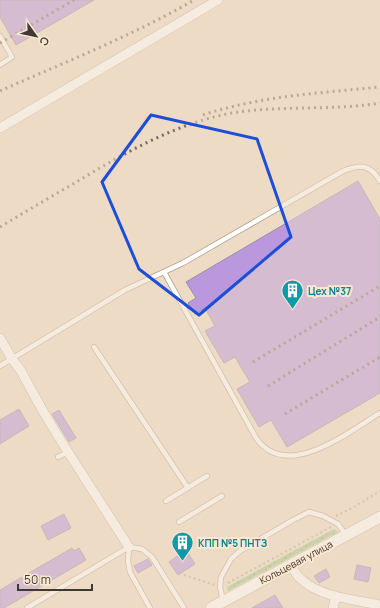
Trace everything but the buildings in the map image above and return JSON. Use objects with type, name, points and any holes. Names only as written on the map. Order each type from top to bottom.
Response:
[{"type":"street","points":[[0,128],[218,0]]},
{"type":"street","points":[[0,338],[21,371],[44,414],[129,548]]},
{"type":"street","name":"Кольцевая улица","points":[[211,608],[380,517]]},
{"type":"street","points":[[291,565],[297,575],[311,587],[336,596],[380,605]]},
{"type":"street","points":[[333,608],[336,596]]},
{"type":"lane","points":[[0,36],[12,57],[0,65]]},
{"type":"lane","points":[[0,366],[125,290],[164,272],[343,171],[359,166],[367,167],[373,171],[380,181]]},
{"type":"lane","points":[[164,272],[256,438],[260,444],[269,451],[279,455],[292,456],[318,449],[380,413]]},
{"type":"lane","points":[[94,347],[188,488]]},
{"type":"lane","points":[[58,457],[68,452]]},
{"type":"lane","points":[[166,501],[208,476]]},
{"type":"lane","points":[[179,522],[222,496]]},
{"type":"lane","points":[[223,601],[220,587],[221,577],[231,559],[240,551],[293,520],[309,512],[323,516],[338,524],[346,535]]},
{"type":"lane","points":[[129,548],[129,568],[150,608]]},
{"type":"lane","points":[[27,608],[129,548],[135,548],[148,552],[184,608]]},
{"type":"path","points":[[184,575],[220,587],[331,527],[334,517],[380,491]]},
{"type":"highlighted area","points":[[151,115],[257,139],[291,237],[199,315],[139,269],[102,182]]},
{"type":"green space","points":[[334,529],[338,532],[228,591],[227,587]]},
{"type":"railway","points":[[0,43],[74,0]]},
{"type":"railway","points":[[0,91],[123,37],[194,0]]},
{"type":"railway","points":[[203,115],[246,103],[268,99],[380,87]]},
{"type":"railway","points":[[0,227],[119,157],[155,139],[193,123],[232,113],[250,111],[343,107],[380,103]]},
{"type":"railway","points":[[253,362],[380,286]]},
{"type":"railway","points":[[268,386],[380,317]]},
{"type":"railway","points":[[285,414],[380,357]]},
{"type":"place","name":"Цех №37","points":[[293,310]]},
{"type":"place","name":"КПП №5 ПНТЗ","points":[[182,562]]}]
